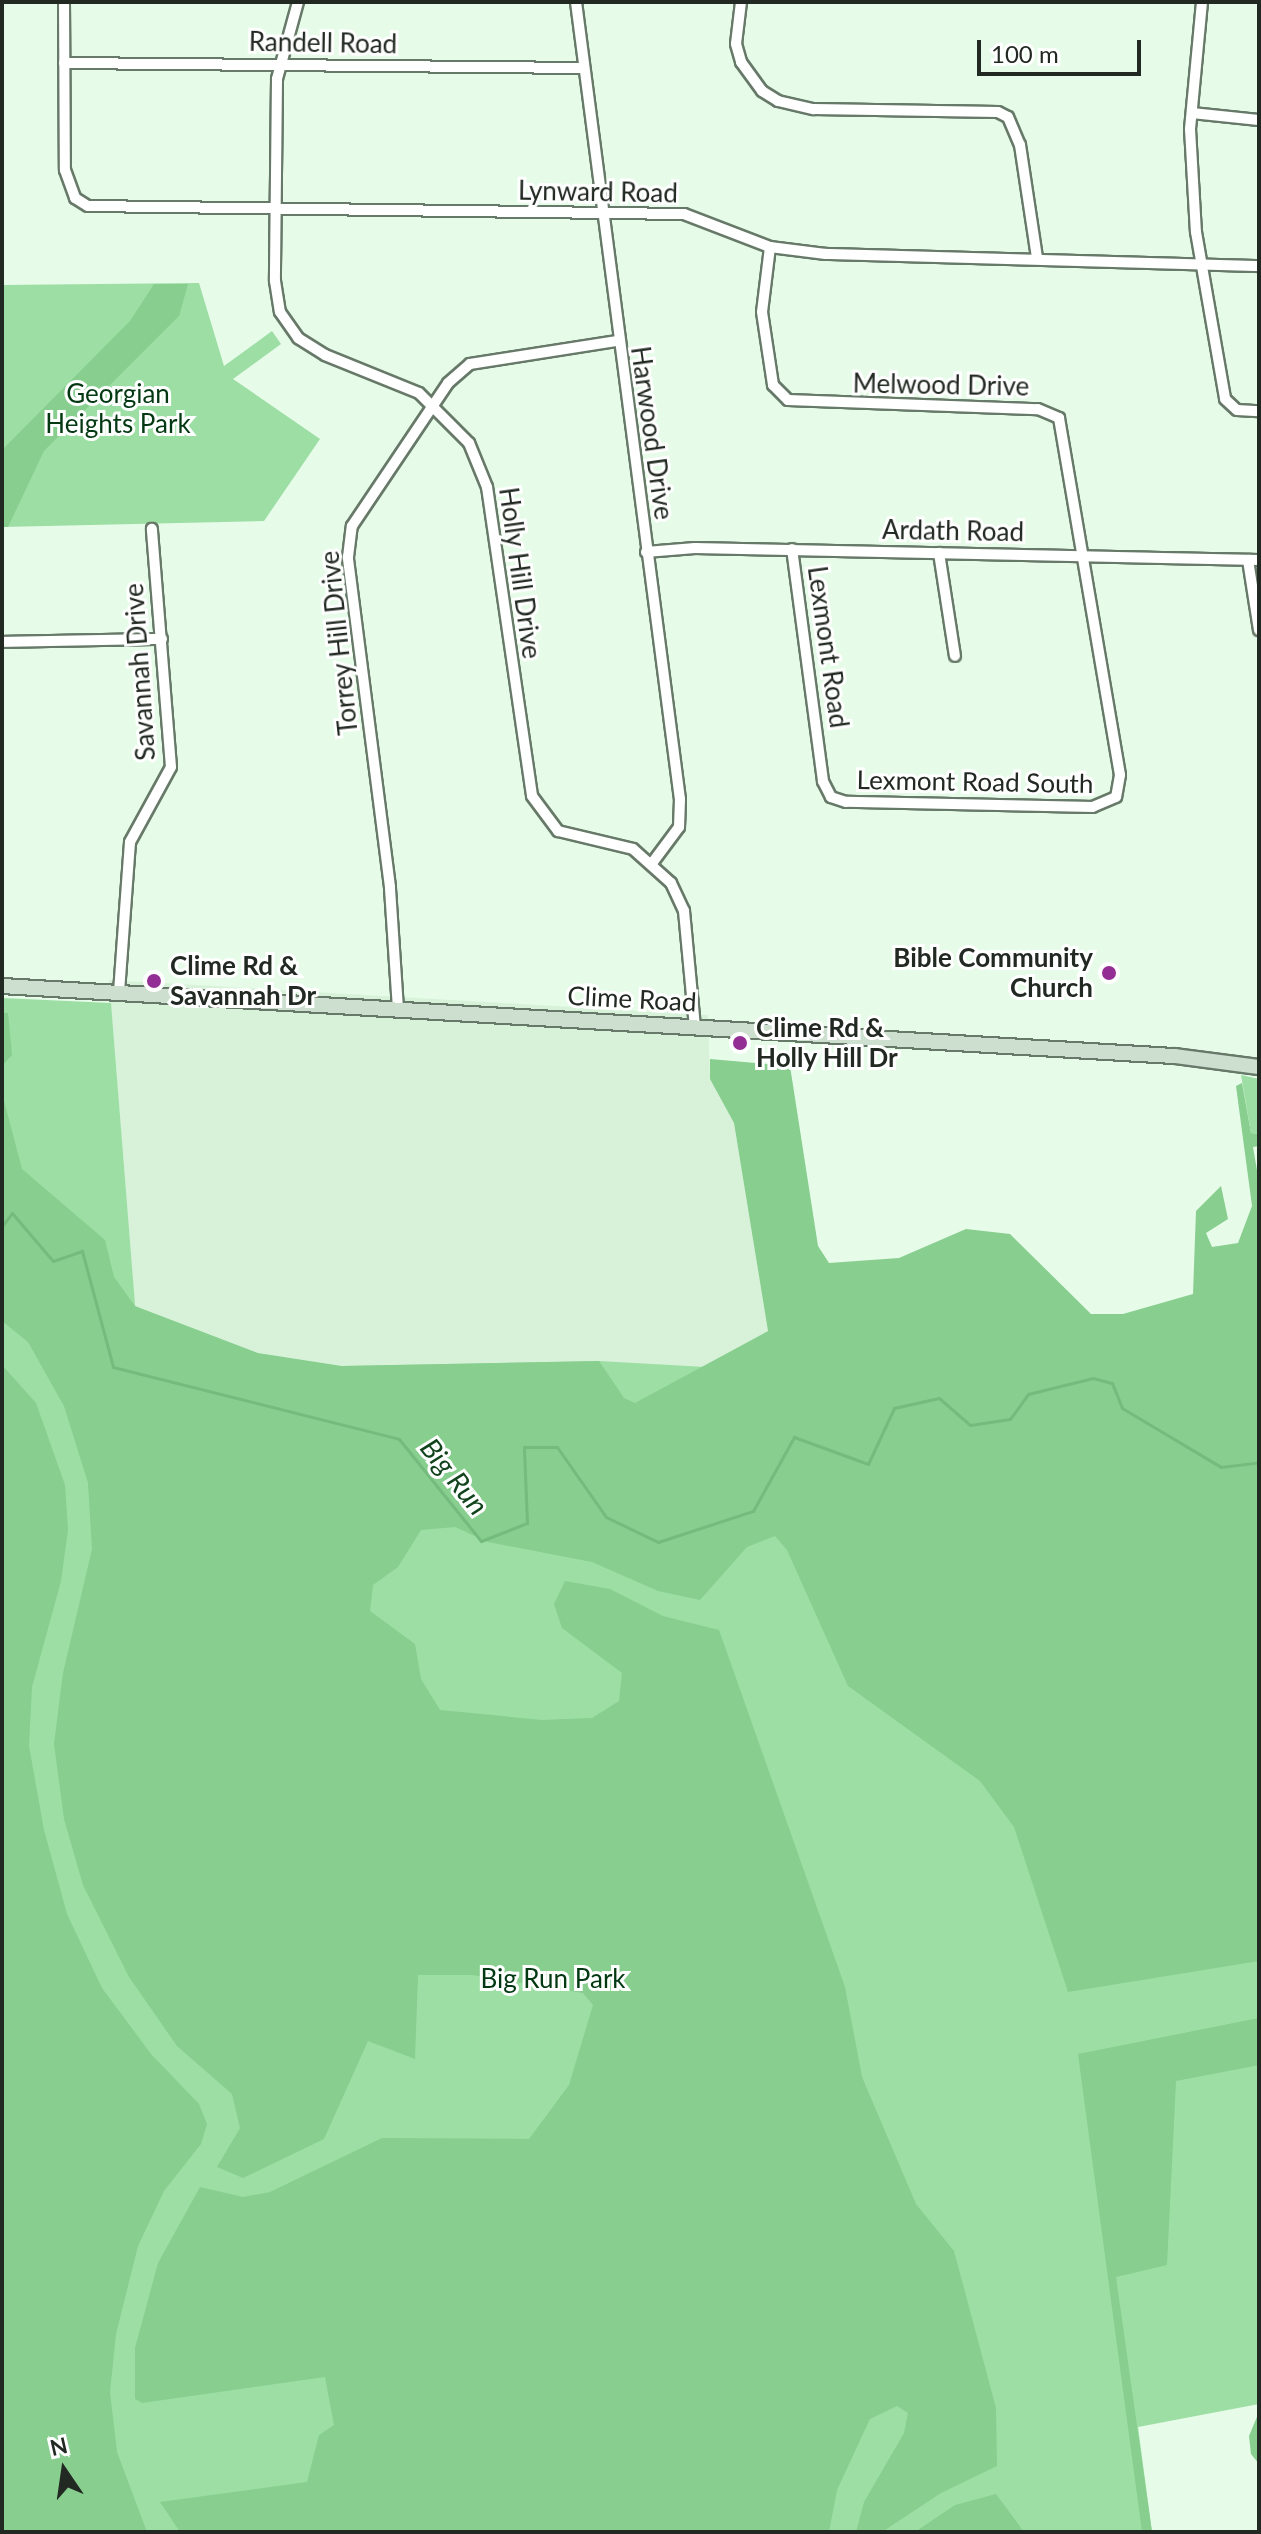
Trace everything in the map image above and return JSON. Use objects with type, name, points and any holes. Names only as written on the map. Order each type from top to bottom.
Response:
[{"type":"main road","name":"Clime Road","points":[[2,986],[1175,1056],[1259,1067]]},
{"type":"street","points":[[64,2],[64,63]]},
{"type":"street","name":"Holly Hill Drive","points":[[298,2],[280,65],[275,211],[280,312],[298,338],[433,405],[469,443],[487,487],[527,781],[538,809],[558,831],[633,849],[653,862],[671,883],[684,911],[695,1027]]},
{"type":"street","name":"Harwood Drive","points":[[576,2],[581,68],[680,799],[679,827],[653,862]]},
{"type":"street","points":[[741,2],[736,44],[741,62],[756,84],[778,101],[814,109],[998,112],[1008,117],[1020,145],[1037,258]]},
{"type":"street","points":[[1202,2],[1192,113],[1191,190],[1200,263],[1225,399],[1237,410],[1259,411]]},
{"type":"street","name":"Randell Road","points":[[64,63],[581,68]]},
{"type":"street","name":"Lynward Road","points":[[64,63],[65,170],[75,198],[103,208],[699,217],[770,247],[826,254],[1259,266]]},
{"type":"street","points":[[1192,113],[1259,120]]},
{"type":"street","name":"Melwood Drive","points":[[770,247],[762,312],[777,391],[804,404],[1050,411],[1064,429],[1120,775],[1116,797]]},
{"type":"street","name":"Torrey Hill Drive","points":[[398,1009],[390,887],[349,540],[359,513],[433,405],[470,364],[617,341]]},
{"type":"street","name":"Savannah Drive","points":[[119,992],[130,842],[171,767],[152,529]]},
{"type":"street","name":"Ardath Road","points":[[646,552],[792,549],[1253,560]]},
{"type":"street","name":"Lexmont Road","points":[[792,549],[823,781],[831,797]]},
{"type":"street","points":[[939,553],[955,656]]},
{"type":"street","points":[[1253,560],[1259,630]]},
{"type":"street","points":[[2,642],[162,639]]},
{"type":"street","name":"Lexmont Road South","points":[[831,797],[846,802],[1093,807],[1116,797]]},
{"type":"shaded area","points":[[109,980],[708,1015],[710,1078],[734,1123],[768,1331],[635,1403],[599,1361],[342,1366],[258,1353],[135,1306]]},
{"type":"green space","name":"Georgian Heights Park","points":[[199,283],[224,366],[272,331],[281,344],[233,379],[320,439],[264,521],[2,527],[2,285]]},
{"type":"green space","points":[[154,284],[188,284],[179,316],[44,451],[8,527],[2,527],[2,450],[130,321]]},
{"type":"green space","name":"Big Run Park","points":[[2,998],[111,1003],[142,1392],[342,1366],[599,1361],[830,1374],[1259,1333],[1259,2404],[1138,2427],[1152,2532],[2,2532]]},
{"type":"green space","points":[[2,1013],[8,1013],[12,1055],[2,1066]]},
{"type":"green space","name":"Big Run Park","points":[[710,1059],[790,1066],[818,1246],[829,1263],[899,1258],[966,1229],[1010,1234],[1091,1314],[1123,1314],[1193,1294],[1196,1211],[1221,1186],[1228,1219],[1206,1233],[1212,1247],[1238,1243],[1252,1206],[1236,1086],[1242,1083],[1251,1133],[1259,1134],[1259,1146],[1253,1147],[1259,1182],[1259,1961],[1068,1992],[1014,1827],[980,1781],[848,1686],[787,1550],[775,1536],[747,1547],[700,1600],[658,1591],[592,1562],[488,1542],[455,1527],[421,1530],[398,1567],[373,1585],[370,1611],[415,1644],[421,1679],[440,1710],[542,1720],[592,1718],[619,1701],[622,1673],[562,1628],[554,1604],[565,1581],[610,1589],[663,1616],[719,1630],[845,1987],[862,2077],[916,2204],[954,2251],[996,2408],[997,2466],[941,2493],[882,2532],[856,2532],[864,2502],[904,2433],[908,2413],[897,2406],[870,2419],[837,2490],[829,2532],[180,2532],[160,2502],[307,2482],[319,2435],[334,2425],[325,2377],[142,2403],[135,2399],[135,2348],[158,2263],[200,2187],[243,2197],[270,2192],[382,2138],[529,2139],[569,2085],[593,2005],[583,1993],[472,1975],[418,1975],[415,2059],[368,2041],[324,2139],[243,2178],[217,2167],[240,2128],[232,2094],[177,2046],[129,1977],[83,1885],[64,1819],[54,1744],[63,1673],[92,1549],[88,1483],[64,1406],[28,1342],[2,1321],[2,1093],[22,1169],[105,1240],[114,1277],[135,1306],[258,1353],[342,1366],[599,1361],[624,1398],[635,1403],[768,1331],[734,1123],[710,1079]]},
{"type":"green space","points":[[1241,1075],[1259,1079],[1259,1134],[1251,1133]]},
{"type":"green space","points":[[2,1365],[36,1403],[65,1485],[68,1530],[61,1581],[32,1687],[29,1746],[44,1830],[67,1914],[102,1988],[151,2054],[199,2104],[207,2124],[201,2144],[164,2191],[138,2246],[116,2334],[110,2392],[117,2452],[147,2532],[2,2532]]},
{"type":"green space","points":[[1259,2018],[1259,2065],[1176,2081],[1167,2265],[1116,2277],[1152,2532],[1142,2532],[1078,2054]]},
{"type":"green space","points":[[1259,2412],[1259,2464],[1251,2454],[1249,2436]]},
{"type":"green space","points":[[996,2494],[1024,2532],[915,2532],[955,2505]]},
{"type":"waterway","name":"Big Run","points":[[2,1226],[12,1213],[53,1261],[82,1251],[113,1367],[399,1439],[481,1541],[527,1523],[524,1447],[557,1447],[606,1517],[658,1542],[753,1511],[794,1437],[868,1464],[894,1408],[939,1398],[970,1425],[1010,1419],[1028,1394],[1093,1378],[1112,1383],[1122,1408],[1221,1467],[1259,1462]]},
{"type":"place","name":"Bible Community Church","points":[[1109,973]]},
{"type":"place","name":"Clime Rd & Savannah Dr","points":[[154,981]]},
{"type":"place","name":"Clime Rd & Holly Hill Dr","points":[[740,1043]]}]
